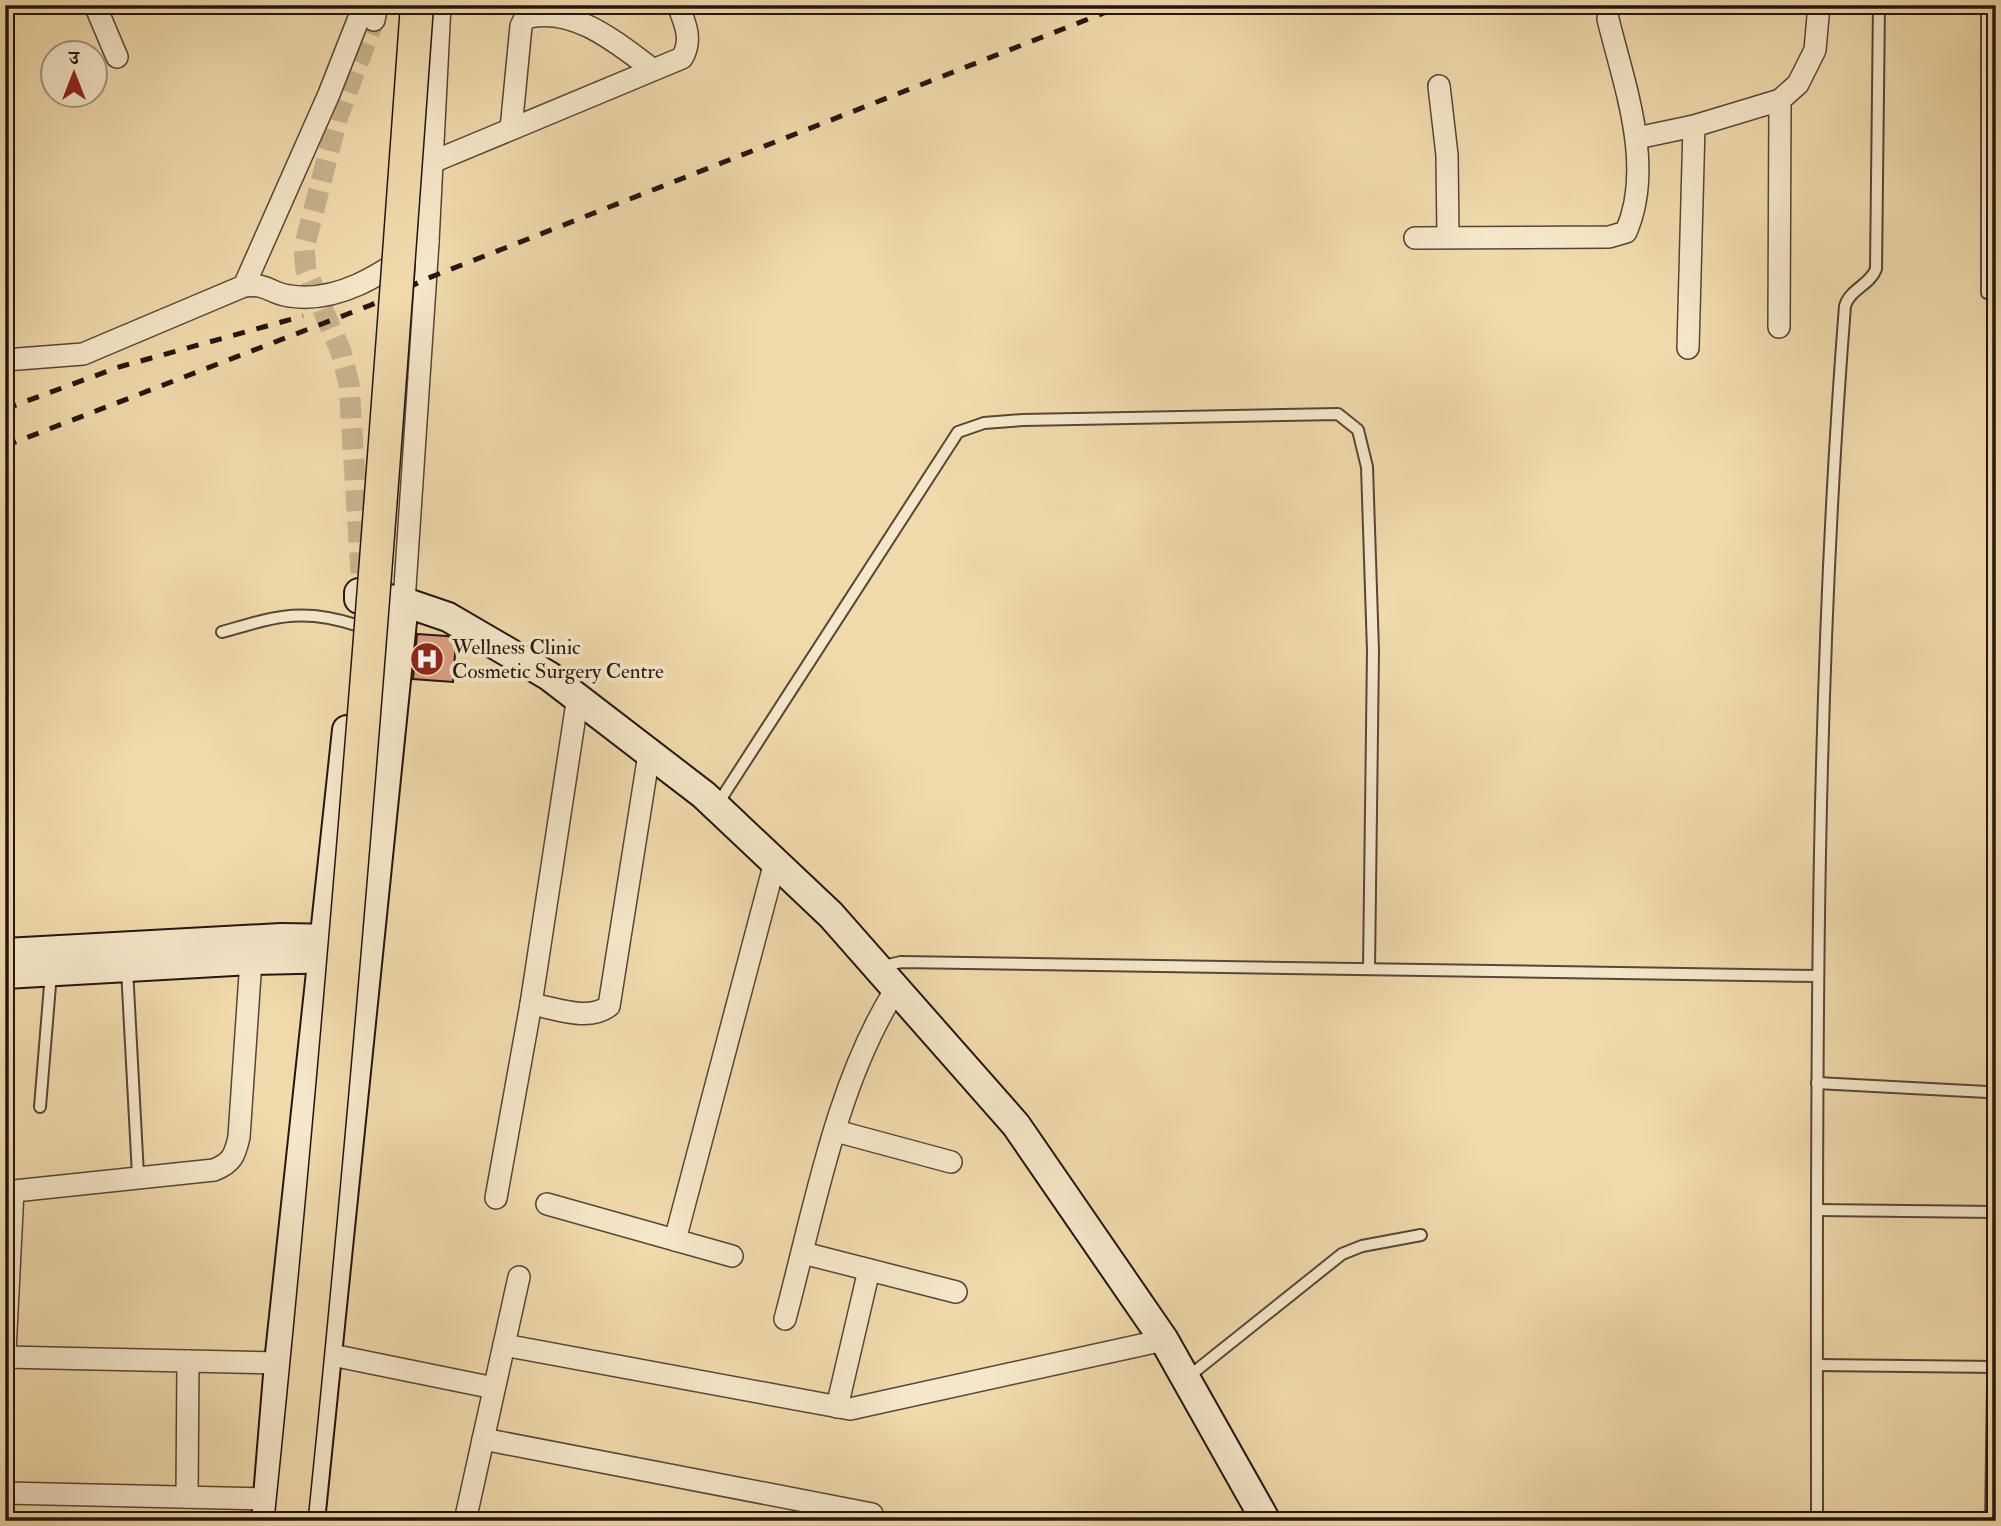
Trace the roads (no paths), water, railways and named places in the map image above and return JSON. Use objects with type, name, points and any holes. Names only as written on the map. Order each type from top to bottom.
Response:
[{"type":"main road","points":[[291,1521],[322,1216],[381,506],[416,5]]},
{"type":"street","points":[[95,5],[117,57]]},
{"type":"street","points":[[310,1521],[404,601],[428,242],[440,5]]},
{"type":"street","points":[[430,163],[652,68],[682,58],[688,48],[686,25],[678,5]]},
{"type":"street","points":[[1637,138],[1694,126],[1780,100],[1798,84],[1815,50],[1819,5]]},
{"type":"street","points":[[244,286],[324,106],[371,10]]},
{"type":"street","points":[[511,129],[521,26],[526,18],[540,16],[587,24],[652,68]]},
{"type":"street","points":[[1415,238],[1609,237],[1626,232],[1635,206],[1637,138],[1608,19]]},
{"type":"street","points":[[1438,86],[1447,155],[1448,237]]},
{"type":"street","points":[[1779,327],[1780,100]]},
{"type":"street","points":[[1688,348],[1694,126]]},
{"type":"street","points":[[5,360],[83,354],[244,286],[260,284],[288,296],[330,293],[379,276],[428,242]]},
{"type":"street","points":[[5,1493],[187,1497],[267,1510],[279,1363],[360,583],[449,617],[578,696],[716,807],[831,915],[1016,1125],[1164,1340],[1265,1520]]},
{"type":"street","points":[[496,1198],[531,1004],[578,696]]},
{"type":"street","points":[[531,1004],[584,1014],[601,1012],[609,1006],[649,754]]},
{"type":"street","points":[[676,1240],[775,862]]},
{"type":"street","points":[[5,953],[369,948]]},
{"type":"street","points":[[5,974],[127,966],[252,950]]},
{"type":"street","points":[[5,1352],[9,1192],[138,1175],[214,1170],[227,1165],[234,1155],[239,1137],[252,950]]},
{"type":"street","points":[[785,1319],[836,1131],[871,1028],[896,989]]},
{"type":"street","points":[[836,1131],[951,1162]]},
{"type":"street","points":[[547,1203],[733,1256]]},
{"type":"street","points":[[803,1253],[956,1292]]},
{"type":"street","points":[[837,1407],[869,1270]]},
{"type":"street","points":[[465,1521],[519,1277]]},
{"type":"street","points":[[504,1345],[850,1409],[1164,1340]]},
{"type":"street","points":[[327,1354],[494,1388]]},
{"type":"street","points":[[5,1357],[279,1363]]},
{"type":"street","points":[[187,1497],[188,1361]]},
{"type":"street","points":[[483,1439],[872,1514]]},
{"type":"lane","points":[[1816,1521],[1817,976],[1830,503],[1845,306],[1847,298],[1872,278],[1876,269],[1879,5]]},
{"type":"lane","points":[[1986,293],[1987,5]]},
{"type":"lane","points":[[716,807],[958,432],[984,423],[1023,420],[1338,414],[1358,430],[1367,467],[1373,651],[1369,969]]},
{"type":"lane","points":[[222,632],[280,616],[312,613],[356,625]]},
{"type":"lane","points":[[877,968],[901,962],[1817,976]]},
{"type":"lane","points":[[127,966],[138,1175]]},
{"type":"lane","points":[[40,1107],[51,970]]},
{"type":"lane","points":[[1817,1083],[1987,1092],[1996,1096]]},
{"type":"lane","points":[[1992,1521],[1996,1181]]},
{"type":"lane","points":[[1817,1210],[1995,1212]]},
{"type":"lane","points":[[1186,1379],[1342,1254],[1362,1246],[1422,1235]]},
{"type":"lane","points":[[1817,1364],[1994,1367]]},
{"type":"lane","points":[[1265,1520],[1748,1521]]},
{"type":"tunnel","points":[[361,573],[349,384],[341,352],[306,270],[304,248],[338,116],[374,20]]},
{"type":"railway","points":[[5,446],[371,305],[426,279],[1124,5]]},
{"type":"railway","points":[[5,409],[119,367],[303,316]]},
{"type":"place","name":"Wellness Clinic Cosmetic Surgery Centre","points":[[427,659]]}]
